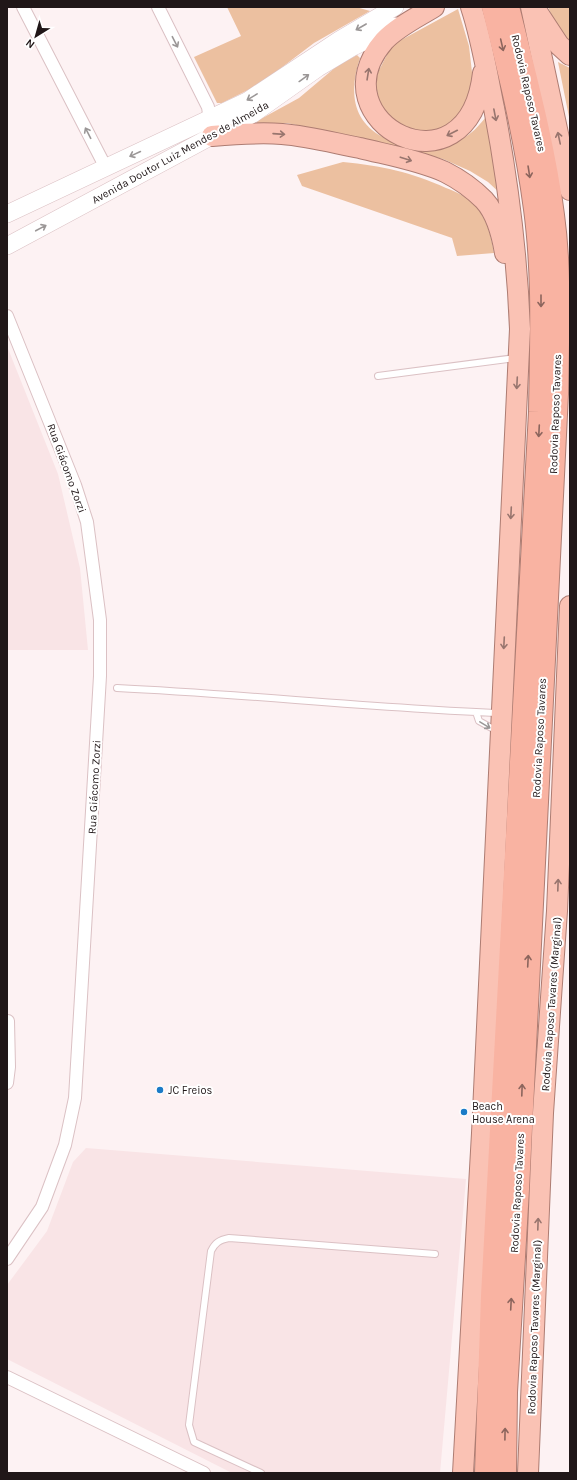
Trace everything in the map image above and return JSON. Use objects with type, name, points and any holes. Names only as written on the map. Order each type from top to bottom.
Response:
[{"type":"highway","points":[[434,7],[393,33],[385,41],[369,67],[366,86],[370,105],[379,121],[394,133],[411,140],[429,141],[456,132],[471,115],[480,96],[483,73],[483,49]]},
{"type":"highway","name":"Rodovia Raposo Tavares","points":[[486,1473],[493,1288],[540,412],[541,298],[535,210],[523,135],[493,7]]},
{"type":"highway","name":"Rodovia Raposo Tavares","points":[[505,1473],[506,1392],[518,1188],[557,394],[559,300],[553,216],[540,135],[508,7]]},
{"type":"highway","points":[[531,7],[570,190]]},
{"type":"highway","points":[[534,7],[559,45],[570,55]]},
{"type":"highway","points":[[463,1473],[483,1125],[500,723],[519,351],[518,270],[506,175],[483,49],[474,16]]},
{"type":"highway","points":[[209,128],[282,134],[322,140],[400,157],[444,172],[460,180],[485,202],[493,213],[503,238],[519,351]]},
{"type":"highway","name":"Rodovia Raposo Tavares (Marginal)","points":[[528,1473],[543,1113],[563,915],[570,606]]},
{"type":"main road","name":"Avenida Doutor Luiz Mendes de Almeida","points":[[7,246],[105,192],[209,128],[339,40],[395,7]]},
{"type":"main road","name":"Avenida Doutor Luiz Mendes de Almeida","points":[[7,214],[106,168],[209,128],[253,114],[318,68],[353,47],[434,7]]},
{"type":"main road","points":[[105,192],[109,179],[106,168]]},
{"type":"street","points":[[23,7],[106,168]]},
{"type":"street","points":[[158,7],[208,107],[209,128]]},
{"type":"street","name":"Rua Giácomo Zorzi","points":[[7,316],[75,485],[87,522],[100,620],[99,684],[75,1098],[65,1145],[42,1207],[7,1259]]},
{"type":"street","points":[[7,1083],[9,1067],[8,1021]]},
{"type":"street","points":[[7,1377],[204,1473]]},
{"type":"lane","points":[[378,376],[519,351]]},
{"type":"lane","points":[[117,688],[476,712],[500,723]]},
{"type":"lane","points":[[476,712],[479,721],[500,723]]},
{"type":"lane","points":[[261,1473],[194,1442],[189,1425],[211,1251],[214,1244],[220,1240],[229,1238],[435,1254]]},
{"type":"shaded area","points":[[227,7],[356,7],[370,11],[314,43],[260,84],[222,103],[217,103],[194,57],[241,36]]},
{"type":"shaded area","points":[[548,7],[570,7],[570,43],[558,29]]},
{"type":"shaded area","points":[[458,9],[469,46],[473,81],[462,115],[435,133],[402,129],[380,108],[375,78],[392,45]]},
{"type":"shaded area","points":[[357,55],[360,58],[354,92],[355,102],[359,112],[364,122],[372,130],[396,144],[440,145],[458,141],[473,131],[488,114],[502,195],[488,182],[470,171],[443,159],[393,146],[287,123],[257,123],[257,121],[299,98],[337,66]]},
{"type":"shaded area","points":[[558,62],[570,68],[570,122]]},
{"type":"shaded area","points":[[343,162],[384,168],[408,174],[433,182],[462,195],[475,205],[483,216],[490,234],[494,253],[457,256],[452,238],[302,186],[297,175]]},
{"type":"shaded area","points":[[7,346],[58,474],[80,568],[88,650],[7,650]]},
{"type":"shaded area","points":[[86,1148],[466,1179],[440,1473],[232,1473],[7,1359],[7,1285],[47,1231],[73,1162]]},
{"type":"place","name":"JC Freios","points":[[160,1090]]},
{"type":"place","name":"Beach House Arena","points":[[464,1112]]}]
